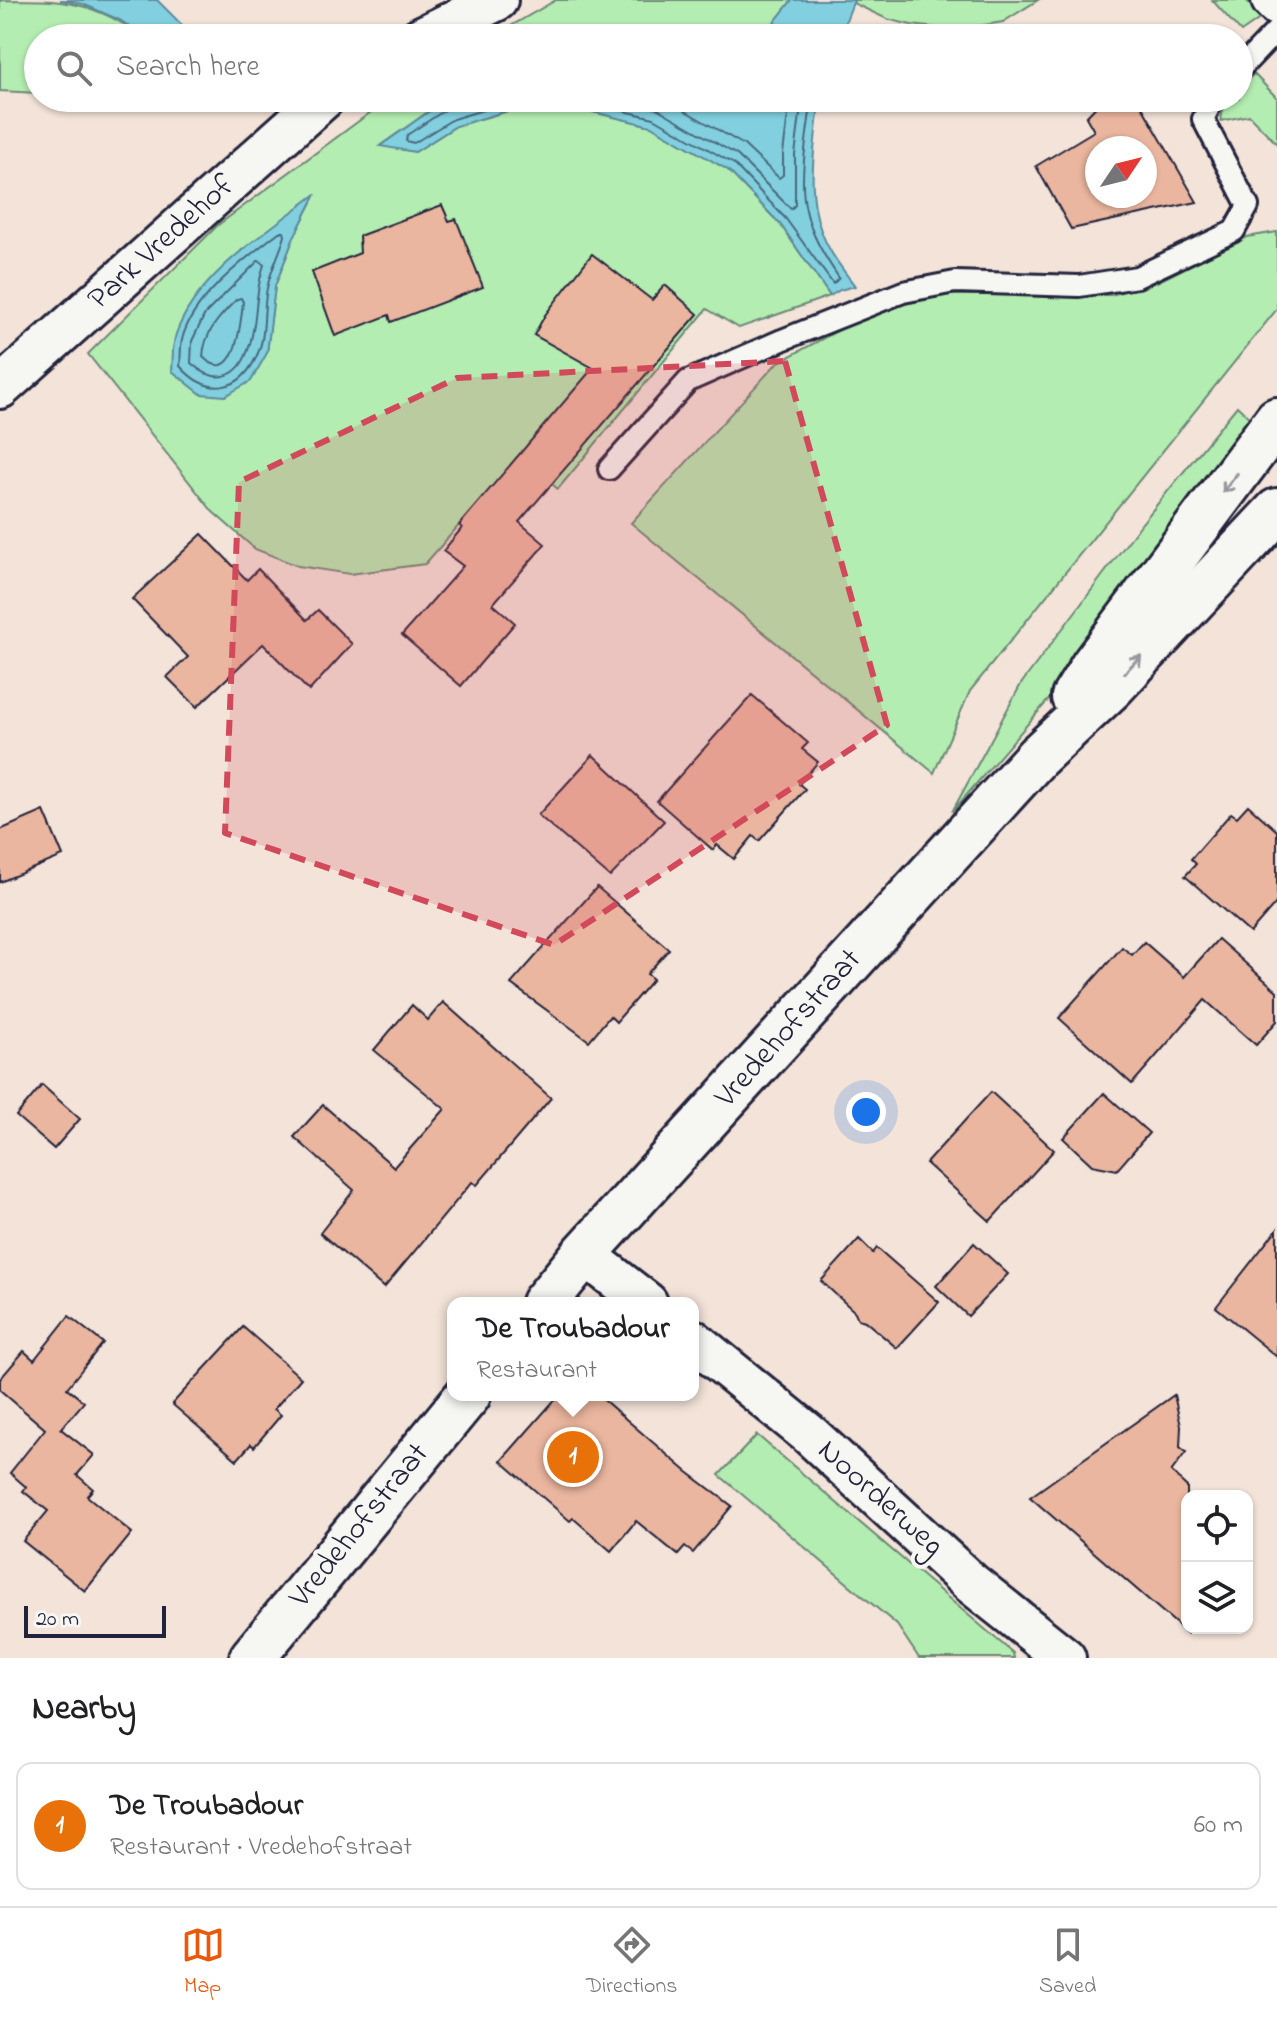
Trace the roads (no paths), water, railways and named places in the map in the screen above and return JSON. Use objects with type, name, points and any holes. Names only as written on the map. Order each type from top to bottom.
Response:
[{"type":"main road","name":"Vredehofstraat","points":[[1037,757],[1093,666],[1277,420]]},
{"type":"main road","name":"Vredehofstraat","points":[[549,1297],[584,1254],[1037,757],[1112,687],[1277,511]]},
{"type":"main road","name":"Vredehofstraat","points":[[252,1658],[463,1401]]},
{"type":"street","points":[[448,24],[497,0]]},
{"type":"street","points":[[1272,0],[1277,5]]},
{"type":"street","name":"Park Vredehof","points":[[0,388],[308,112]]},
{"type":"street","points":[[584,1254],[639,1297]]},
{"type":"street","name":"Noorderweg","points":[[699,1345],[810,1435],[971,1583],[1065,1658]]},
{"type":"lane","points":[[1253,55],[1277,30]]},
{"type":"lane","points":[[609,469],[688,381],[903,292],[955,282],[1079,286],[1137,277],[1234,231],[1248,206],[1203,119],[1207,112]]},
{"type":"water","points":[[60,0],[157,0],[181,24],[126,24],[83,4]]},
{"type":"water","points":[[792,0],[854,0],[845,24],[773,24]]},
{"type":"water","points":[[428,112],[504,112],[456,126],[415,152],[380,146]]},
{"type":"water","points":[[593,112],[818,112],[813,176],[816,214],[830,250],[855,286],[830,296],[780,224],[728,170],[651,126]]},
{"type":"water","points":[[316,194],[294,237],[275,286],[267,353],[251,381],[225,396],[201,394],[172,371],[175,338],[186,312],[200,292],[236,255]]},
{"type":"place","name":"De Troubadour","points":[[573,1457]]}]
